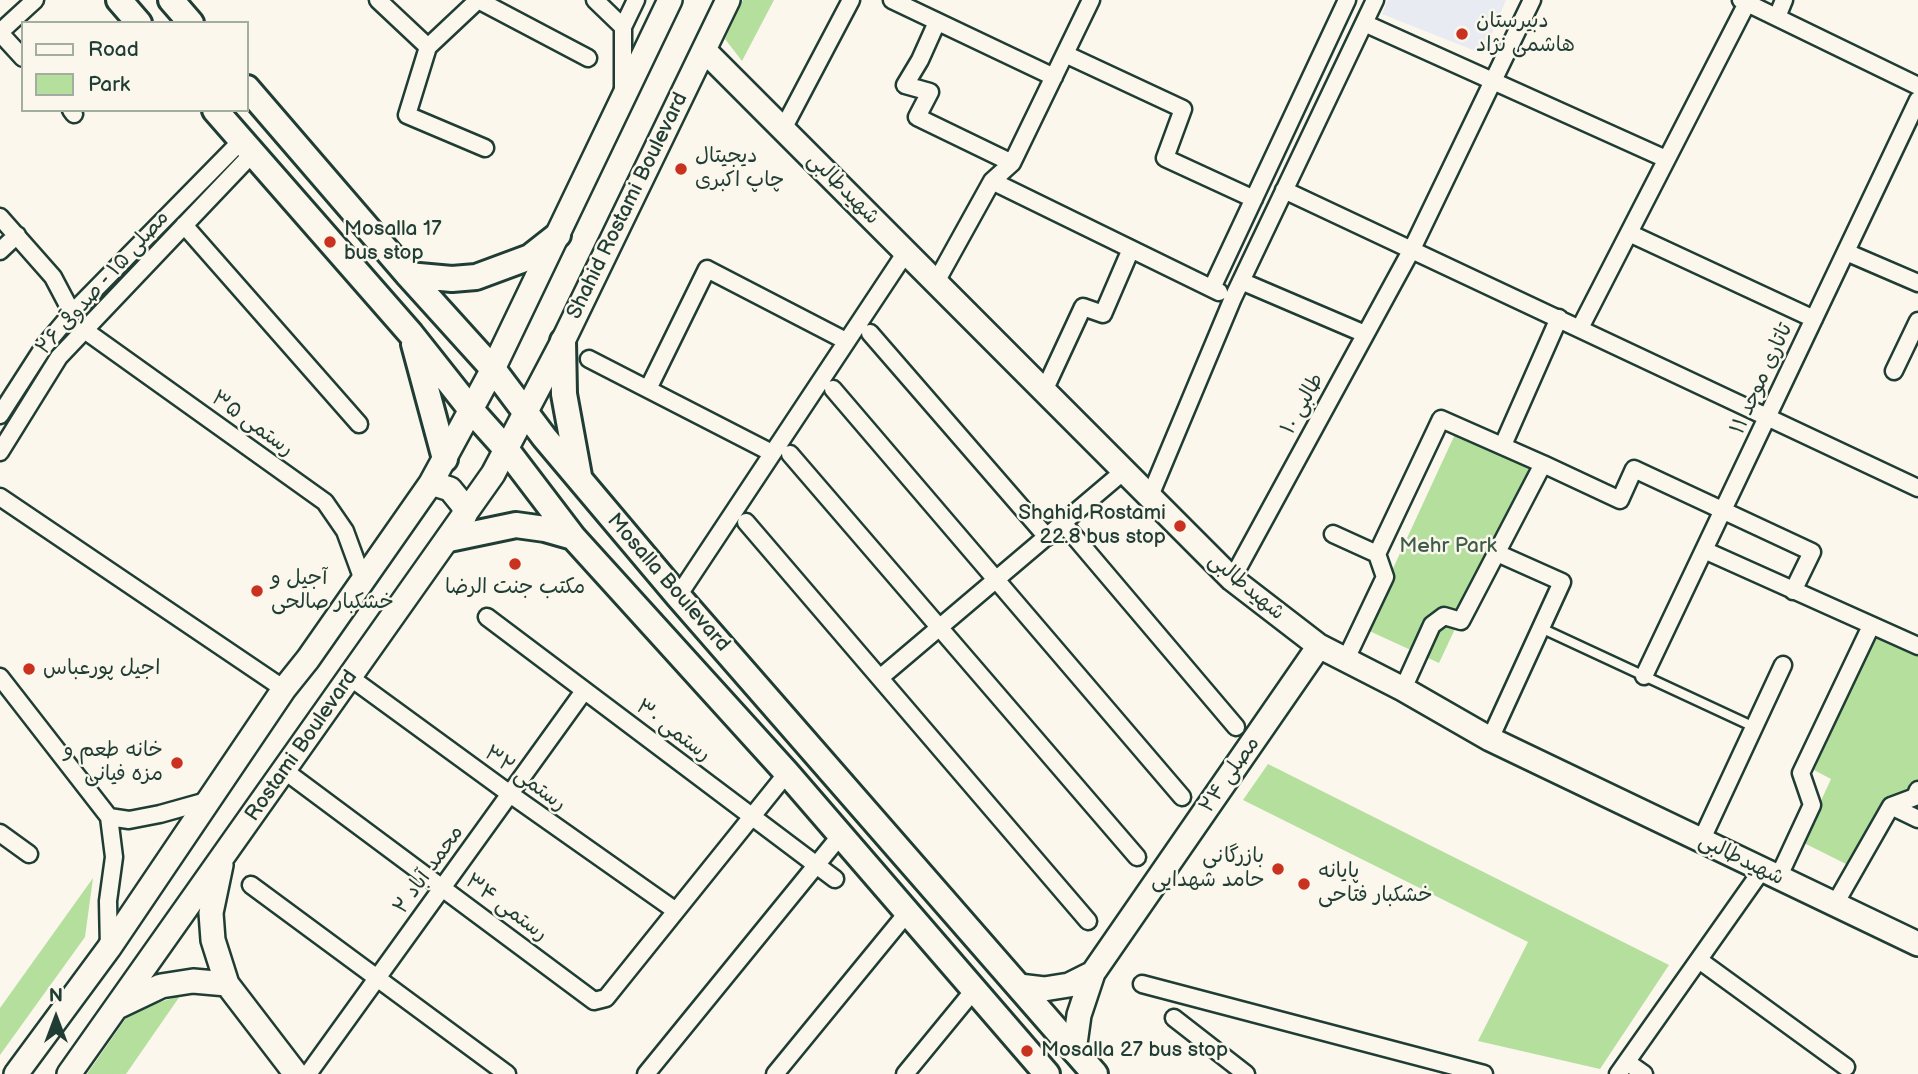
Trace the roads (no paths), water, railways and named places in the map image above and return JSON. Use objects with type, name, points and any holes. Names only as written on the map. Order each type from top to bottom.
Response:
[{"type":"main road","points":[[119,0],[136,21]]},
{"type":"main road","points":[[171,0],[189,21]]},
{"type":"main road","points":[[16,1074],[109,948],[284,689],[431,483],[493,369],[670,0]]},
{"type":"main road","name":"Shahid Rostami Boulevard","points":[[527,412],[728,0]]},
{"type":"main road","name":"شهیدطالبی","points":[[704,50],[1232,579],[1319,646],[1403,689],[1490,739],[1918,944]]},
{"type":"main road","name":"Mosalla Boulevard","points":[[248,89],[493,369],[544,437],[678,596],[1095,1074]]},
{"type":"main road","points":[[247,147],[267,111]]},
{"type":"main road","name":"Mosalla Boulevard","points":[[217,112],[411,334],[506,449],[573,537],[787,773],[1047,1074]]},
{"type":"main road","points":[[408,275],[452,279],[476,277],[530,257],[558,234]]},
{"type":"main road","points":[[411,334],[445,459]]},
{"type":"main road","points":[[563,341],[564,394],[580,480]]},
{"type":"main road","name":"Rostami Boulevard","points":[[69,1074],[449,539],[493,474],[527,412]]},
{"type":"main road","points":[[431,483],[450,489],[463,505],[465,515]]},
{"type":"main road","points":[[449,539],[516,525],[573,537]]},
{"type":"main road","name":"مصلی ۲۴","points":[[1074,1051],[1079,1014],[1093,973],[1319,646]]},
{"type":"main road","points":[[223,857],[211,913],[213,940],[227,984],[296,1074]]},
{"type":"main road","points":[[1018,986],[1044,989],[1069,985],[1093,973]]},
{"type":"main road","points":[[116,1008],[161,986],[193,981],[227,984]]},
{"type":"street","points":[[21,56],[0,32],[35,0]]},
{"type":"street","points":[[378,0],[428,47]]},
{"type":"street","points":[[485,148],[407,115],[428,47],[478,0],[589,58]]},
{"type":"street","points":[[595,0],[623,27]]},
{"type":"street","points":[[623,101],[623,27],[635,0]]},
{"type":"street","points":[[783,129],[851,0]]},
{"type":"street","points":[[891,0],[1054,77]]},
{"type":"street","points":[[936,282],[992,181],[1012,163],[1091,0]]},
{"type":"street","points":[[1212,288],[1347,0]]},
{"type":"street","points":[[1150,496],[1233,298],[1375,0]]},
{"type":"street","name":"طالبی ۱۰","points":[[1232,579],[1412,250],[1532,0]]},
{"type":"street","points":[[1777,18],[1784,0]]},
{"type":"street","points":[[1580,328],[1744,1],[1918,86]]},
{"type":"street","points":[[937,22],[905,85],[930,92],[917,117],[1012,163]]},
{"type":"street","points":[[1364,23],[1666,159]]},
{"type":"street","points":[[1065,54],[1183,109],[1165,158],[1254,199]]},
{"type":"street","name":"تاتاری موحد ۱۱","points":[[1644,676],[1918,100]]},
{"type":"street","name":"مصلی ۱۵ - صدوقی ۲۶","points":[[0,452],[59,357],[184,225],[247,147]]},
{"type":"street","name":"مصلی ۱۵ - صدوقی ۲۶","points":[[0,415],[45,345],[72,313],[247,147]]},
{"type":"street","points":[[992,181],[1233,298]]},
{"type":"street","points":[[1284,190],[1918,488]]},
{"type":"street","points":[[0,217],[53,277],[72,313]]},
{"type":"street","points":[[184,225],[359,424]]},
{"type":"street","points":[[1629,233],[1814,319]]},
{"type":"street","points":[[0,251],[17,234]]},
{"type":"street","points":[[1044,391],[1083,307],[1103,313],[1131,249]]},
{"type":"street","points":[[1846,252],[1918,283]]},
{"type":"street","points":[[678,596],[906,253]]},
{"type":"street","points":[[648,389],[707,269],[846,341]]},
{"type":"street","points":[[1241,281],[1365,334]]},
{"type":"street","points":[[1503,445],[1559,318]]},
{"type":"street","points":[[1894,371],[1918,321]]},
{"type":"street","name":"رستمی ۳۵","points":[[83,329],[325,502],[345,531],[363,580]]},
{"type":"street","points":[[870,332],[1046,537]]},
{"type":"street","points":[[589,359],[772,453]]},
{"type":"street","points":[[833,389],[1181,797]]},
{"type":"street","points":[[1346,659],[1385,577],[1377,554],[1441,419],[1620,500],[1634,469],[1812,552],[1793,591]]},
{"type":"street","points":[[790,454],[1137,857]]},
{"type":"street","points":[[1403,689],[1433,625],[1444,616],[1461,621],[1543,464]]},
{"type":"street","points":[[881,677],[1124,471]]},
{"type":"street","points":[[0,497],[284,689]]},
{"type":"street","points":[[746,522],[1088,921]]},
{"type":"street","points":[[1063,523],[1236,727]]},
{"type":"street","points":[[1334,534],[1377,554]]},
{"type":"street","points":[[1704,550],[1918,646]]},
{"type":"street","points":[[1490,739],[1562,582],[1497,553]]},
{"type":"street","name":"رستمی ۳۰","points":[[486,617],[835,879]]},
{"type":"street","points":[[1644,1074],[1623,1068],[1699,960],[1770,874],[1812,805],[1801,773],[1871,626]]},
{"type":"street","points":[[1701,841],[1783,665]]},
{"type":"street","points":[[0,677],[109,817],[114,857],[108,901],[109,948]]},
{"type":"street","name":"رستمی ۳۲","points":[[351,678],[676,911]]},
{"type":"street","name":"محمد آباد ۲","points":[[308,1074],[584,691]]},
{"type":"street","name":"رستمی ۳۴","points":[[285,771],[594,1001],[606,998],[676,911]]},
{"type":"street","points":[[676,911],[787,773]]},
{"type":"street","points":[[1835,904],[1891,806],[1915,797],[1918,790]]},
{"type":"street","points":[[109,817],[129,820],[209,800]]},
{"type":"street","points":[[1891,806],[1918,819]]},
{"type":"street","points":[[0,833],[29,854]]},
{"type":"street","points":[[646,1074],[840,836]]},
{"type":"street","points":[[251,886],[507,1074]]},
{"type":"street","points":[[775,1074],[907,913]]},
{"type":"street","points":[[1699,960],[1846,1067]]},
{"type":"street","points":[[1142,984],[1484,1074]]},
{"type":"street","points":[[905,1074],[974,990]]},
{"type":"street","points":[[1174,1018],[1246,1074]]},
{"type":"street","points":[[1430,1060],[1448,1074]]},
{"type":"lane","points":[[1541,628],[1754,727]]},
{"type":"place","name":"دبیرستان هاشمی نژاد","points":[[1462,34]]},
{"type":"place","name":"دیجیتال چاپ اکبری","points":[[681,169]]},
{"type":"place","name":"Mosalla 17 bus stop","points":[[330,242]]},
{"type":"place","name":"Shahid Rostami 22.8 bus stop","points":[[1180,526]]},
{"type":"place","name":"مكتب جنت الرضا","points":[[515,564]]},
{"type":"place","name":"آجیل و خشکبار صالحی","points":[[257,591]]},
{"type":"place","name":"اجیل پورعباس","points":[[29,669]]},
{"type":"place","name":"خانه طعم و مزه فیانی","points":[[177,763]]},
{"type":"place","name":"بازرگانی حامد شهدایی","points":[[1278,869]]},
{"type":"place","name":"پایانه خشکبار فتاحی","points":[[1304,884]]},
{"type":"place","name":"Mosalla 27 bus stop","points":[[1027,1051]]},
{"type":"park label","name":"Mehr Park","points":[[1448,547]]}]
